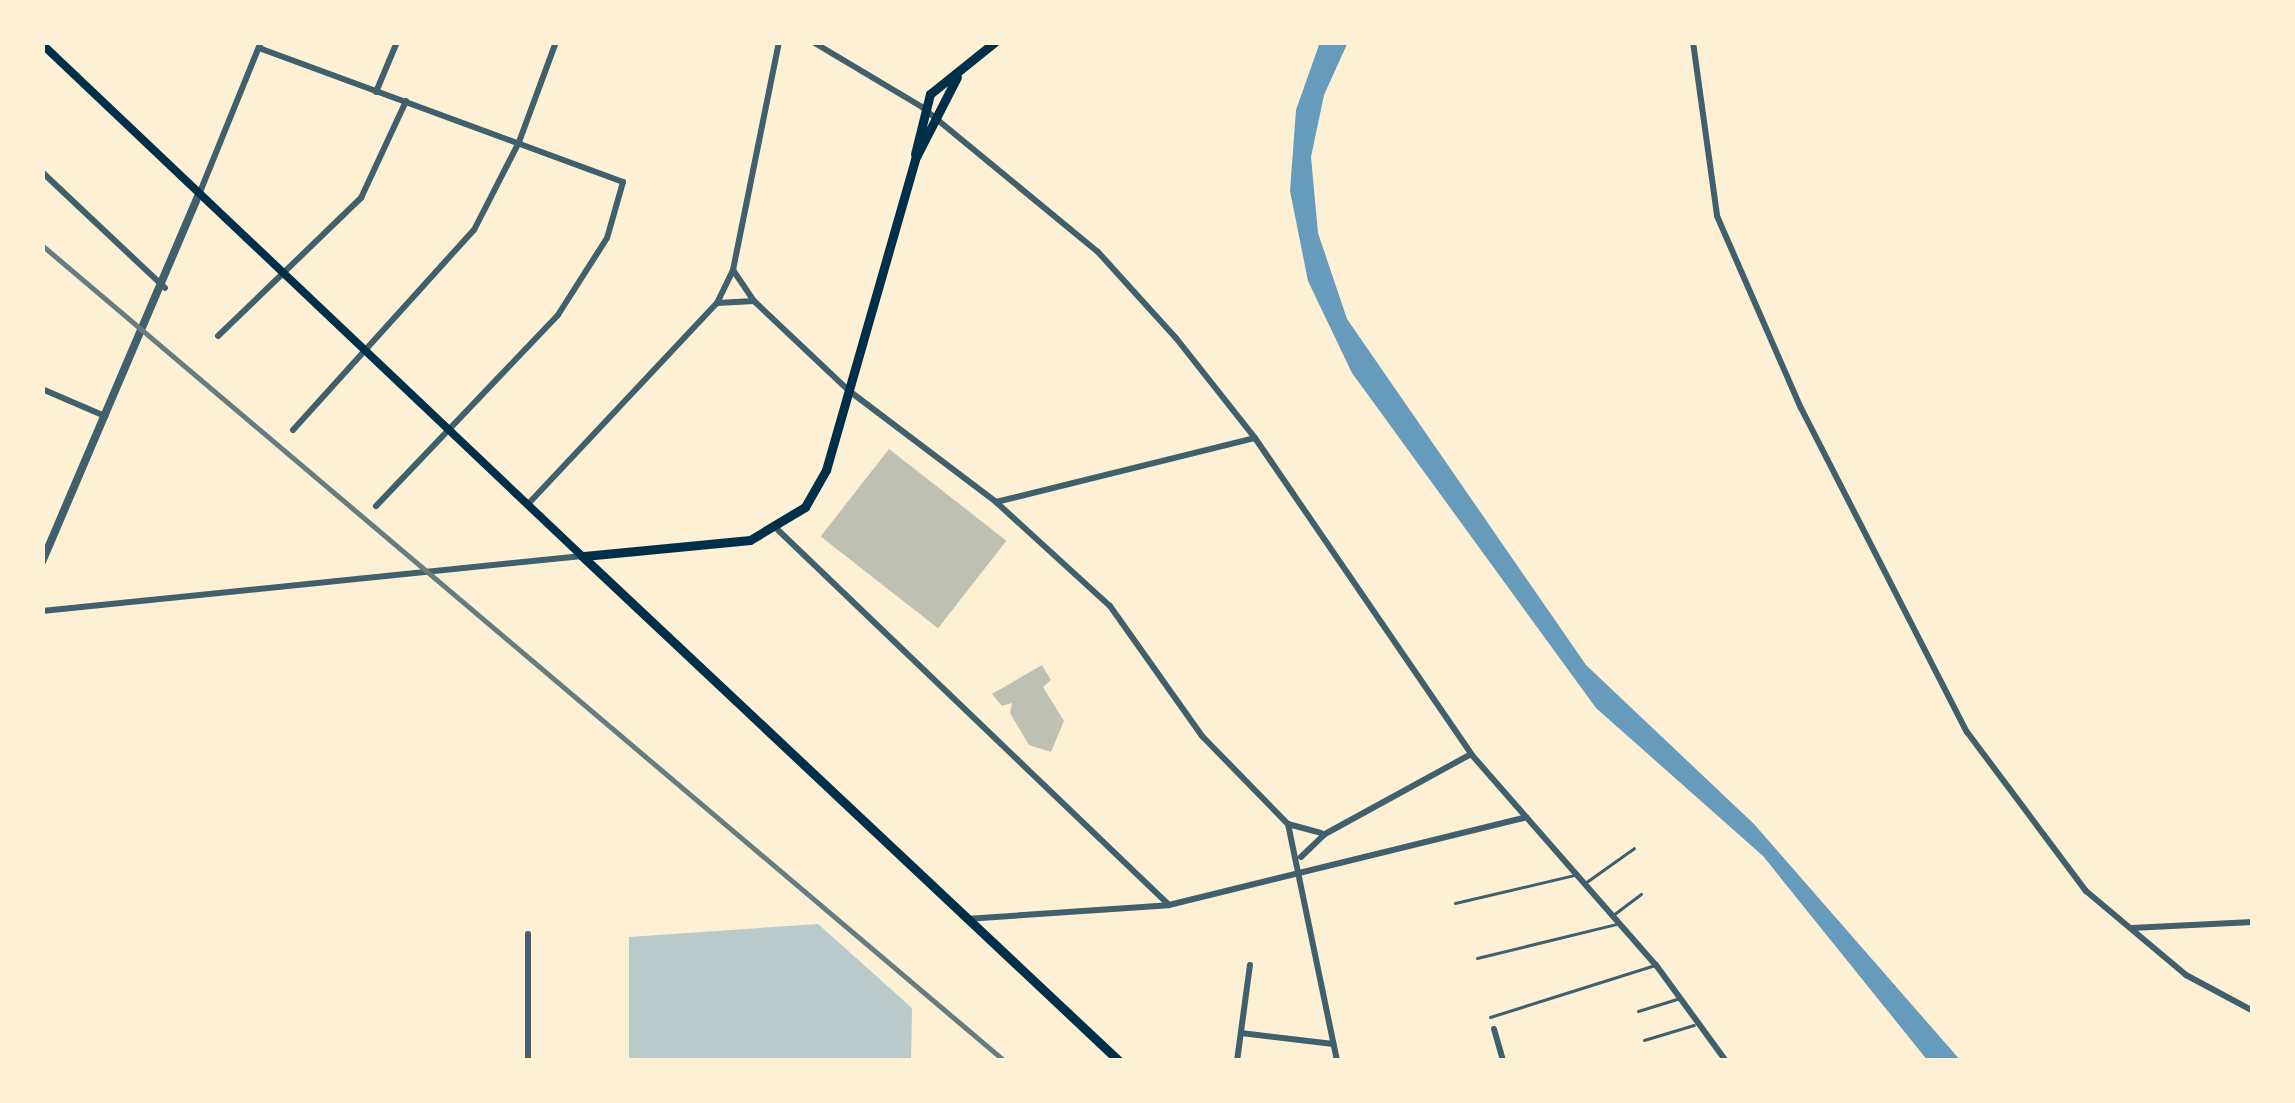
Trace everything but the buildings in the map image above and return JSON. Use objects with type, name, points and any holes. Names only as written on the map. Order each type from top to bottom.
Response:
[{"type":"main road","points":[[582,556],[750,540],[778,530],[822,479],[915,160],[922,107],[995,42]]},
{"type":"main road","points":[[42,44],[369,347],[582,556],[1118,1061]]},
{"type":"main road","points":[[915,160],[957,77]]},
{"type":"street","points":[[376,92],[397,42]]},
{"type":"street","points":[[293,430],[474,230],[519,142],[556,42]]},
{"type":"street","points":[[530,502],[717,303],[733,270],[779,42]]},
{"type":"street","points":[[813,42],[922,107],[1098,252],[1255,438],[1471,754],[1656,964],[1726,1061]]},
{"type":"street","points":[[1693,42],[1717,216],[1801,408],[1980,752],[2072,875],[2128,928],[2218,997],[2253,1011]]},
{"type":"street","points":[[42,562],[165,288],[260,45],[623,182],[607,238],[585,277],[524,357],[376,506]]},
{"type":"street","points":[[218,336],[361,198],[406,101]]},
{"type":"street","points":[[42,172],[165,288]]},
{"type":"street","points":[[733,270],[754,301],[848,390],[996,502],[1126,623],[1202,736],[1288,824],[1300,857],[1337,1061]]},
{"type":"street","points":[[717,303],[754,301]]},
{"type":"street","points":[[42,389],[108,417]]},
{"type":"street","points":[[996,502],[1255,438]]},
{"type":"street","points":[[778,530],[1169,905]]},
{"type":"street","points":[[42,611],[582,556]]},
{"type":"street","points":[[1300,857],[1325,833],[1471,754]]},
{"type":"street","points":[[966,919],[1169,905],[1526,817]]},
{"type":"street","points":[[1288,824],[1325,833]]},
{"type":"street","points":[[2128,928],[2253,922]]},
{"type":"street","points":[[528,934],[528,1061]]},
{"type":"street","points":[[1237,1061],[1250,964]]},
{"type":"street","points":[[1494,1029],[1503,1061]]},
{"type":"street","points":[[1241,1033],[1334,1044]]},
{"type":"lane","points":[[1584,884],[1634,848]]},
{"type":"lane","points":[[1455,903],[1576,875]]},
{"type":"lane","points":[[1612,916],[1640,894]]},
{"type":"lane","points":[[1478,958],[1619,923]]},
{"type":"lane","points":[[1490,1017],[1656,964]]},
{"type":"lane","points":[[1638,1011],[1682,998]]},
{"type":"lane","points":[[1644,1040],[1700,1023]]},
{"type":"shaded area","points":[[818,924],[912,1008],[911,1061],[629,1061],[629,937]]},
{"type":"water","points":[[1320,42],[1348,42],[1324,95],[1311,157],[1318,233],[1347,319],[1586,665],[1754,824],[1961,1061],[1928,1061],[1763,856],[1596,708],[1352,373],[1308,281],[1290,191],[1296,110]]},
{"type":"railway","points":[[42,245],[1005,1061]]}]
